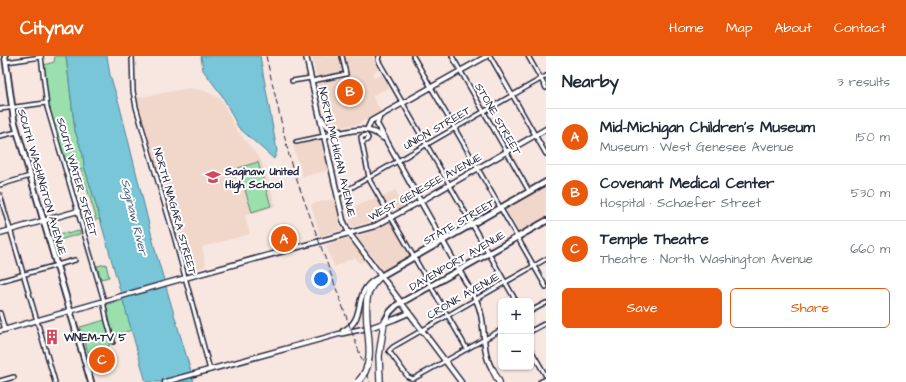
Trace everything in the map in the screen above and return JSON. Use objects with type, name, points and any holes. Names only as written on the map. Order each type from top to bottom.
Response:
[{"type":"highway","points":[[358,382],[366,372],[370,360],[367,323],[367,298],[372,286],[381,276]]},
{"type":"highway","points":[[380,382],[379,356],[384,323]]},
{"type":"highway","points":[[493,370],[500,382]]},
{"type":"main road","name":"SOUTH WASHINGTON AVENUE","points":[[5,56],[17,132],[91,382]]},
{"type":"main road","name":"NORTH MICHIGAN AVENUE","points":[[306,56],[343,220],[349,233],[461,382]]},
{"type":"main road","points":[[367,130],[371,122],[488,56]]},
{"type":"main road","points":[[0,62],[6,62]]},
{"type":"main road","points":[[319,113],[325,124],[331,129],[345,131],[367,130],[376,133],[386,142]]},
{"type":"main road","points":[[379,118],[377,124],[386,142],[460,270],[482,312],[486,357],[493,370]]},
{"type":"main road","name":"WEST GENESEE AVENUE","points":[[2,330],[375,226],[546,129]]},
{"type":"main road","points":[[324,136],[345,131]]},
{"type":"main road","name":"STATE STREET","points":[[381,276],[546,182]]},
{"type":"main road","points":[[0,233],[78,211]]},
{"type":"main road","name":"DAVENPORT AVENUE","points":[[384,323],[390,312],[402,303],[546,221]]},
{"type":"main road","points":[[339,334],[347,330],[354,323],[357,317],[363,291],[366,286],[381,276]]},
{"type":"main road","points":[[165,382],[384,323],[409,313]]},
{"type":"street","name":"NORTH NIAGARA STREET","points":[[132,56],[132,79],[135,102],[210,370]]},
{"type":"street","points":[[292,81],[311,80],[346,74],[342,56]]},
{"type":"street","points":[[379,56],[378,60],[514,298]]},
{"type":"street","points":[[413,56],[546,287]]},
{"type":"street","name":"STONE STREET","points":[[452,56],[530,192]]},
{"type":"street","points":[[488,56],[546,154]]},
{"type":"street","points":[[528,56],[546,88]]},
{"type":"street","points":[[6,62],[41,57]]},
{"type":"street","name":"SOUTH WATER STREET","points":[[41,57],[46,103],[78,211],[113,342]]},
{"type":"street","name":"UNION STREET","points":[[338,195],[546,76]]},
{"type":"street","points":[[0,109],[46,103]]},
{"type":"street","points":[[0,136],[17,132]]},
{"type":"street","points":[[296,142],[324,136]]},
{"type":"street","points":[[362,143],[369,177],[467,349]]},
{"type":"street","points":[[0,185],[30,176]]},
{"type":"street","points":[[0,196],[55,382]]},
{"type":"street","name":"CRONK AVENUE","points":[[445,361],[411,379],[390,353],[390,350],[546,259]]},
{"type":"street","points":[[0,281],[75,260]]},
{"type":"street","points":[[534,309],[546,302]]},
{"type":"street","points":[[0,313],[2,330]]},
{"type":"street","points":[[534,329],[546,323]]},
{"type":"street","points":[[445,361],[498,332]]},
{"type":"street","points":[[534,355],[546,375],[540,382]]},
{"type":"street","points":[[0,381],[14,377]]},
{"type":"shaded area","points":[[312,56],[372,56],[379,69],[372,73],[374,78],[382,74],[389,87],[372,96],[381,112],[358,124],[335,128],[330,126],[326,118]]},
{"type":"shaded area","name":"Saginaw United High School","points":[[190,88],[205,91],[221,99],[236,129],[261,160],[276,206],[245,216],[250,234],[202,247],[206,266],[187,272],[176,240],[136,98]]},
{"type":"shaded area","points":[[321,140],[329,170],[303,177],[293,146]]},
{"type":"shaded area","points":[[546,186],[546,217],[519,232],[505,209]]},
{"type":"shaded area","points":[[395,190],[404,207],[393,213],[383,197]]},
{"type":"shaded area","points":[[376,198],[388,217],[352,227],[347,210]]},
{"type":"shaded area","points":[[334,199],[341,230],[320,236],[311,204]]},
{"type":"shaded area","points":[[392,220],[412,255],[384,272],[357,237],[375,230]]},
{"type":"shaded area","points":[[347,238],[366,261],[359,263],[355,257],[334,267],[326,245]]},
{"type":"green space","points":[[55,56],[66,56],[75,131],[83,155],[84,166],[101,221],[100,222],[99,219],[85,223],[85,221],[96,217],[81,169],[69,172],[49,108],[44,65],[54,62]]},
{"type":"green space","points":[[258,162],[271,206],[252,212],[238,168]]},
{"type":"green space","points":[[79,231],[80,234],[56,241],[54,236],[67,232],[67,234]]},
{"type":"green space","points":[[106,264],[109,277],[101,279],[97,266]]},
{"type":"green space","points":[[123,300],[132,330],[118,334],[114,342],[110,343],[109,346],[88,352],[80,327],[105,320],[102,306]]},
{"type":"water","name":"Saginaw River","points":[[66,56],[107,56],[110,75],[120,107],[156,253],[194,382],[146,382],[75,131]]},
{"type":"water","points":[[201,56],[260,56],[277,151],[274,159],[238,127],[223,97],[203,70]]},
{"type":"railway","points":[[266,56],[291,164],[370,382]]},
{"type":"place","name":"Covenant Medical Center","points":[[350,92]]},
{"type":"place","name":"Saginaw United High School","points":[[213,177]]},
{"type":"place","name":"Mid-Michigan Children's Museum","points":[[284,239]]},
{"type":"place","name":"WNEM-TV 5","points":[[52,337]]},
{"type":"place","name":"Temple Theatre","points":[[102,360]]}]
